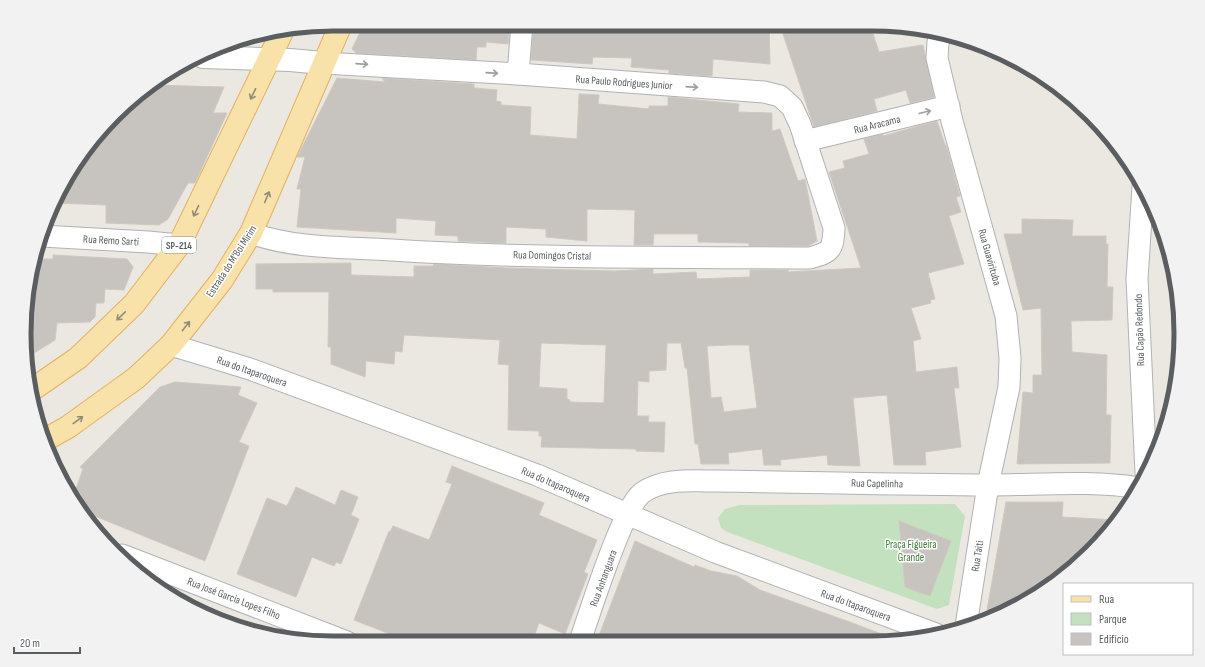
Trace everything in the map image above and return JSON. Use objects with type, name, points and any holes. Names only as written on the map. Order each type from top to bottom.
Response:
[{"type":"main road","name":"Estrada do M'Boi Mirim","points":[[50,437],[68,427],[136,378],[171,345],[222,280],[251,233],[338,31]]},
{"type":"main road","name":"SP-214","points":[[36,387],[78,358],[134,304],[179,245],[280,36]]},
{"type":"street","points":[[518,74],[521,31]]},
{"type":"street","name":"Rua Guavirituba","points":[[940,39],[938,42],[937,58],[1006,316],[1010,358],[1009,387],[988,485]]},
{"type":"street","points":[[211,57],[270,59],[323,63]]},
{"type":"street","name":"Rua Paulo Rodrigues Junior","points":[[323,63],[518,74],[764,92],[780,96],[792,107],[834,228]]},
{"type":"street","name":"Rua Aracama","points":[[805,141],[949,106]]},
{"type":"street","name":"Rua Capão Redondo","points":[[1142,199],[1137,278],[1145,461]]},
{"type":"street","name":"Rua Domingos Cristal","points":[[251,233],[264,238],[298,244],[430,253],[810,258],[826,253],[833,245],[834,228]]},
{"type":"street","name":"Rua Remo Sarti","points":[[47,236],[179,245]]},
{"type":"street","name":"Rua do Itaparoquera","points":[[171,345],[250,369],[537,474],[626,515],[715,552],[927,631]]},
{"type":"street","name":"Rua Capelinha","points":[[626,515],[641,494],[658,486],[675,482],[988,485],[1084,484],[1132,487]]},
{"type":"street","name":"Rua Taiti","points":[[967,621],[988,485]]},
{"type":"street","name":"Rua Anhanguara","points":[[582,636],[626,515]]},
{"type":"street","name":"Rua José Garcia Lopes Filho","points":[[132,559],[331,636]]},
{"type":"green space","name":"Praça Figueira Grande","points":[[955,504],[965,516],[949,605],[937,609],[727,532],[721,528],[718,518],[725,509],[740,505]]},
{"type":"building","points":[[361,31],[509,31],[508,44],[486,42],[486,47],[477,47],[476,60],[356,53],[352,49]]},
{"type":"building","points":[[533,31],[769,31],[770,64],[713,59],[712,76],[669,73],[669,70],[631,67],[632,58],[593,57],[592,64],[531,60]]},
{"type":"building","points":[[782,31],[873,31],[879,52],[923,45],[934,97],[910,103],[906,90],[874,99],[877,111],[814,127]]},
{"type":"building","points":[[337,78],[385,82],[382,78],[474,84],[474,88],[497,90],[496,101],[501,102],[501,105],[531,107],[530,135],[577,139],[579,94],[599,95],[598,104],[649,109],[649,106],[668,106],[668,97],[739,104],[738,112],[772,113],[772,131],[780,129],[798,181],[805,179],[817,241],[808,246],[749,246],[749,243],[698,242],[698,234],[654,234],[653,245],[634,245],[635,210],[587,209],[587,241],[546,237],[546,229],[506,227],[506,243],[458,241],[458,236],[435,235],[436,221],[396,218],[396,233],[297,227],[301,189],[297,189],[305,157],[297,157]]},
{"type":"building","points":[[161,85],[224,87],[213,113],[227,113],[195,183],[188,183],[168,219],[159,225],[106,223],[106,205],[61,203],[82,165],[94,149],[106,134],[134,106]]},
{"type":"building","points":[[937,121],[946,145],[960,196],[956,197],[961,212],[949,216],[964,264],[928,273],[935,299],[930,300],[931,303],[911,308],[921,339],[913,341],[916,372],[957,367],[959,388],[954,388],[961,447],[925,452],[926,465],[894,465],[887,395],[853,398],[860,466],[828,465],[827,455],[780,460],[781,465],[764,465],[762,449],[728,453],[729,464],[701,464],[698,444],[695,444],[687,368],[685,368],[681,343],[667,343],[666,370],[649,371],[649,382],[638,381],[637,416],[649,416],[648,422],[665,422],[664,452],[636,451],[636,449],[541,447],[542,436],[539,436],[539,431],[508,430],[509,365],[498,364],[500,340],[404,335],[402,352],[395,351],[394,364],[366,361],[365,377],[331,364],[331,347],[328,347],[329,292],[273,292],[273,289],[256,289],[256,264],[351,263],[351,275],[414,277],[414,266],[433,266],[434,264],[506,268],[615,271],[653,269],[653,274],[696,272],[697,279],[750,277],[750,270],[789,270],[787,272],[861,268],[829,172],[845,168],[843,161],[869,154],[864,139],[883,134],[883,136]],"holes":[[[541,343],[606,345],[604,403],[570,402],[570,400],[567,399],[567,389],[539,387]],[[749,345],[757,408],[724,412],[721,397],[711,398],[707,346]]]},
{"type":"building","points":[[1022,219],[1073,220],[1072,236],[1106,236],[1106,244],[1108,244],[1107,287],[1113,287],[1112,320],[1071,321],[1072,352],[1107,355],[1106,415],[1111,415],[1110,463],[1017,464],[1023,392],[1033,393],[1033,375],[1042,375],[1041,308],[1023,310],[1004,234],[1022,234]]},
{"type":"building","points":[[53,255],[127,259],[133,267],[124,290],[105,289],[104,303],[96,303],[95,317],[90,322],[57,323],[55,340],[32,354],[32,314],[40,259],[53,259]]},
{"type":"building","points":[[175,382],[241,387],[238,395],[257,403],[239,442],[249,446],[205,561],[91,515],[75,491],[83,469],[80,467],[160,387]]},
{"type":"building","points":[[452,466],[544,503],[539,515],[597,540],[584,572],[588,574],[565,634],[539,623],[534,636],[395,636],[354,620],[389,531],[390,532],[393,526],[429,540],[452,484],[446,482]]},
{"type":"building","points":[[296,487],[335,505],[341,490],[358,497],[351,515],[359,519],[341,564],[336,562],[334,566],[312,557],[296,597],[237,574],[267,498],[287,506]]},
{"type":"building","points":[[1006,502],[1063,502],[1062,517],[1110,520],[1099,533],[1071,561],[1040,585],[1005,605],[992,611],[987,610]]},
{"type":"building","points":[[899,521],[951,541],[930,596],[905,587]]},
{"type":"building","points":[[635,541],[694,567],[695,565],[711,571],[737,576],[760,590],[885,635],[872,636],[599,636]]}]
